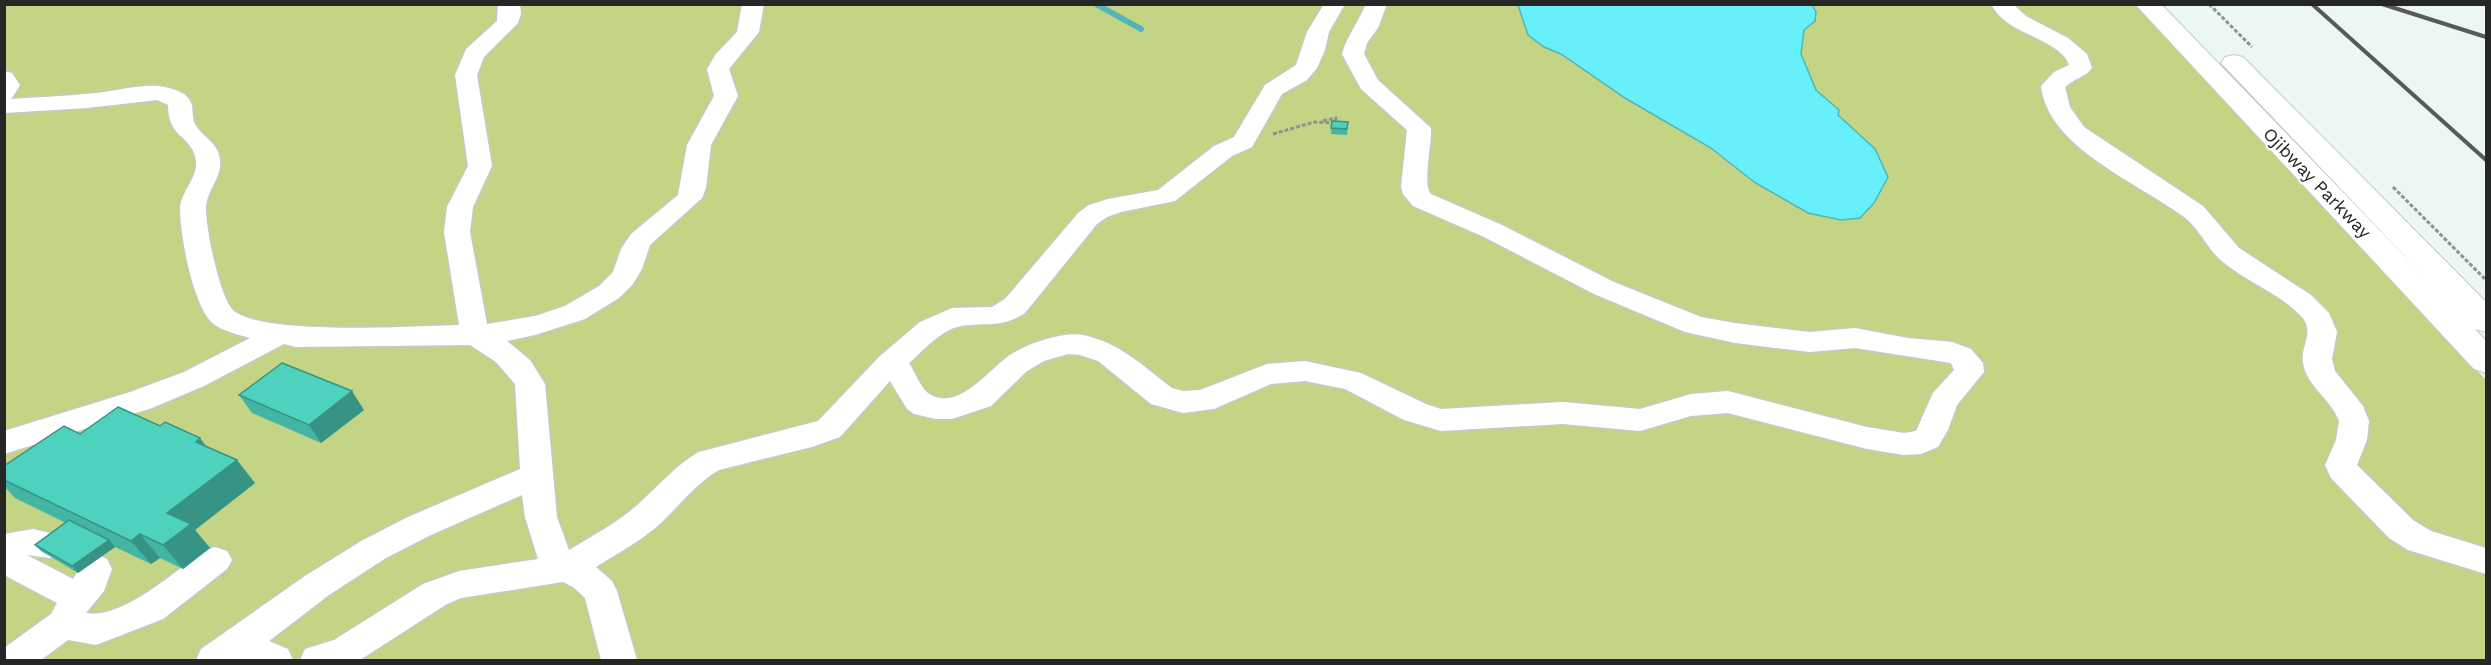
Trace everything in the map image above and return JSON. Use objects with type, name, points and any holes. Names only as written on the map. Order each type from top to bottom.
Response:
[{"type":"main road","name":"Ojibway Parkway","points":[[2147,4],[2487,361]]},
{"type":"main road","name":"Ojibway Parkway","points":[[2176,4],[2487,321]]},
{"type":"lane","points":[[509,4],[510,14],[507,23],[474,54],[466,75],[480,166],[460,207],[457,232],[475,335],[506,353],[523,370],[530,384],[541,517],[569,568],[600,591],[619,660]]},
{"type":"lane","points":[[224,318],[278,335],[316,339],[475,335],[505,332],[557,318],[593,302],[623,278],[629,269],[638,241],[689,198],[695,180],[695,160],[699,144],[726,96],[718,69],[723,60],[749,31],[753,4]]},
{"type":"lane","points":[[318,660],[344,652],[435,594],[459,585],[569,568],[624,534],[649,514],[693,469],[710,460],[812,436],[829,429],[890,363],[930,329],[952,318],[992,316],[1004,313],[1015,306],[1088,218],[1098,211],[1166,196],[1223,151],[1243,142],[1273,90],[1299,75],[1306,68],[1314,50],[1318,32],[1335,4]]},
{"type":"lane","points":[[890,363],[899,370],[918,401],[936,408],[952,408],[968,404],[980,398],[1017,364],[1034,354],[1051,348],[1075,345],[1101,349],[1121,362],[1162,396],[1183,402],[1203,401],[1267,374],[1305,371],[1351,380],[1415,412],[1441,420],[1563,413],[1640,420],[1691,405],[1728,402],[1867,438],[1904,444],[1921,443],[1927,439],[1933,430],[1944,401],[1969,372],[1968,363],[1961,356],[1952,352],[1908,348],[1855,338],[1810,342],[1702,328],[1604,288],[1493,231],[1422,200],[1416,194],[1414,187],[1420,140],[1419,128],[1369,84],[1353,54],[1356,43],[1367,28],[1377,4]]},
{"type":"lane","points":[[2001,4],[2005,12],[2016,21],[2045,34],[2080,61],[2080,68],[2062,77],[2053,86],[2058,105],[2070,127],[2080,137],[2194,212],[2203,219],[2228,252],[2292,296],[2319,320],[2323,329],[2322,343],[2317,357],[2318,368],[2352,414],[2355,423],[2354,434],[2341,465],[2342,470],[2401,529],[2420,541],[2487,561]]},
{"type":"lane","points":[[4,78],[8,84],[4,93]]},
{"type":"lane","points":[[4,106],[87,101],[157,93],[171,96],[180,103],[180,116],[185,129],[202,145],[208,157],[208,173],[193,206],[202,272],[213,304],[232,324],[234,333],[227,347],[214,362],[194,379]]},
{"type":"lane","points":[[4,443],[141,400],[194,379],[278,335]]},
{"type":"lane","points":[[227,652],[309,590],[354,561],[405,535],[536,476]]},
{"type":"lane","points":[[4,548],[18,543],[40,541],[50,545]]},
{"type":"lane","points":[[4,560],[96,630],[150,609],[215,560]]},
{"type":"lane","points":[[15,660],[70,610],[92,581],[95,568],[90,565]]},
{"type":"lane","points":[[227,652],[274,660]]},
{"type":"path","points":[[1243,142],[1322,121]]},
{"type":"green space","points":[[4,5],[2135,5],[2486,380],[2486,660],[5,660]]},
{"type":"water","points":[[1518,5],[1812,5],[1816,12],[1815,21],[1804,30],[1801,54],[1816,90],[1839,110],[1838,115],[1875,149],[1888,177],[1874,203],[1860,218],[1841,220],[1808,213],[1754,182],[1711,148],[1625,98],[1561,54],[1544,47],[1528,35]]},
{"type":"building","points":[[1332,121],[1348,122],[1347,129],[1331,128]]},
{"type":"building","points":[[282,363],[352,391],[309,425],[239,395]]},
{"type":"building","points":[[118,407],[160,426],[165,422],[200,438],[196,442],[237,460],[167,513],[191,524],[163,545],[140,534],[131,541],[4,480],[4,466],[64,426],[80,434]]},
{"type":"building","points":[[69,520],[109,540],[72,566],[35,545]]},
{"type":"waterway","points":[[1096,4],[1141,29]]},
{"type":"railway","points":[[2312,4],[2486,160]]},
{"type":"railway","points":[[2382,4],[2486,37]]}]
